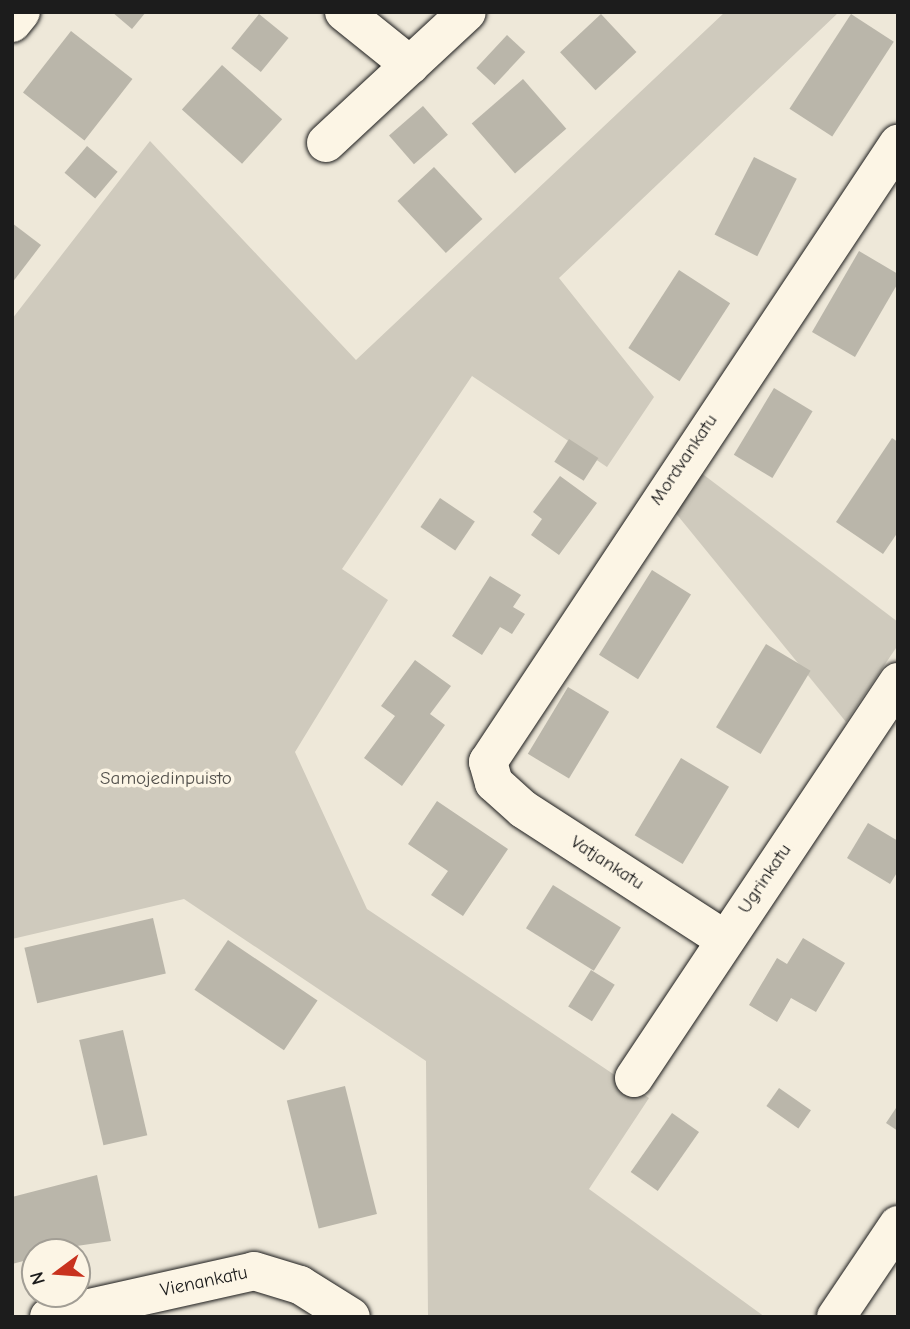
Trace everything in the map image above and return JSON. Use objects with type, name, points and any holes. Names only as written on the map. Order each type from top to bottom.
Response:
[{"type":"street","points":[[12,23],[21,12]]},
{"type":"street","points":[[344,12],[410,65]]},
{"type":"street","points":[[326,143],[467,12]]},
{"type":"street","name":"Mordvankatu","points":[[494,783],[488,762],[498,740],[898,144]]},
{"type":"street","name":"Ugrinkatu","points":[[634,1078],[724,939],[898,682]]},
{"type":"street","name":"Vatjankatu","points":[[494,783],[523,810],[724,939]]},
{"type":"street","points":[[836,1317],[898,1225]]},
{"type":"street","name":"Vienankatu","points":[[49,1317],[254,1270],[300,1284],[351,1317]]},
{"type":"green space","name":"Samojedinpuisto","points":[[725,12],[839,12],[559,278],[654,397],[607,467],[472,376],[342,569],[388,600],[295,752],[367,909],[649,1098],[589,1189],[765,1317],[428,1317],[426,1061],[184,899],[12,939],[12,319],[150,141],[356,360]]},
{"type":"green space","points":[[700,472],[898,622],[898,645],[846,722],[674,511]]},
{"type":"building","points":[[112,12],[146,12],[132,29]]},
{"type":"building","points":[[259,14],[289,38],[261,72],[231,48]]},
{"type":"building","points":[[601,14],[636,52],[596,90],[560,52]]},
{"type":"building","points":[[851,14],[894,42],[832,137],[789,109]]},
{"type":"building","points":[[71,31],[132,79],[84,140],[23,92]]},
{"type":"building","points":[[507,35],[525,52],[495,85],[476,68]]},
{"type":"building","points":[[222,65],[282,119],[242,164],[182,110]]},
{"type":"building","points":[[523,79],[566,129],[515,173],[472,124]]},
{"type":"building","points":[[423,106],[448,135],[414,164],[389,136]]},
{"type":"building","points":[[87,146],[118,172],[95,199],[65,173]]},
{"type":"building","points":[[754,157],[797,179],[757,256],[715,235]]},
{"type":"building","points":[[434,167],[482,219],[446,253],[397,201]]},
{"type":"building","points":[[12,223],[41,245],[12,283]]},
{"type":"building","points":[[859,251],[898,274],[898,283],[855,357],[812,332]]},
{"type":"building","points":[[679,270],[730,303],[680,381],[628,348]]},
{"type":"building","points":[[774,388],[813,411],[772,478],[734,455]]},
{"type":"building","points":[[892,438],[898,442],[898,532],[883,554],[836,522]]},
{"type":"building","points":[[569,439],[598,458],[584,481],[554,462]]},
{"type":"building","points":[[560,476],[597,503],[559,555],[531,535],[542,519],[533,512]]},
{"type":"building","points":[[440,498],[475,521],[455,551],[420,527]]},
{"type":"building","points":[[652,570],[691,594],[638,679],[599,655]]},
{"type":"building","points":[[490,576],[521,595],[513,607],[525,614],[512,634],[500,627],[482,655],[452,636]]},
{"type":"building","points":[[766,644],[811,671],[761,754],[716,727]]},
{"type":"building","points":[[415,660],[451,686],[430,714],[445,725],[402,786],[364,758],[395,716],[381,706]]},
{"type":"building","points":[[568,687],[609,712],[569,779],[528,754]]},
{"type":"building","points":[[681,758],[729,787],[683,864],[635,835]]},
{"type":"building","points":[[437,801],[508,849],[463,916],[431,895],[448,871],[408,844]]},
{"type":"building","points":[[868,823],[898,841],[898,871],[890,884],[847,858]]},
{"type":"building","points":[[553,885],[621,927],[594,971],[526,928]]},
{"type":"building","points":[[153,918],[166,974],[37,1003],[24,948]]},
{"type":"building","points":[[803,938],[845,963],[816,1012],[791,998],[777,1022],[749,1005],[777,958],[787,964]]},
{"type":"building","points":[[228,940],[318,1000],[284,1050],[194,990]]},
{"type":"building","points":[[591,970],[615,985],[592,1021],[568,1006]]},
{"type":"building","points":[[123,1030],[147,1135],[103,1145],[79,1040]]},
{"type":"building","points":[[345,1086],[377,1214],[319,1229],[287,1101]]},
{"type":"building","points":[[779,1088],[811,1110],[798,1128],[766,1106]]},
{"type":"building","points":[[898,1105],[898,1131],[886,1123]]},
{"type":"building","points":[[672,1113],[699,1132],[658,1191],[631,1172]]},
{"type":"building","points":[[97,1175],[111,1241],[91,1244],[91,1238],[21,1238],[21,1262],[12,1264],[12,1197]]}]
